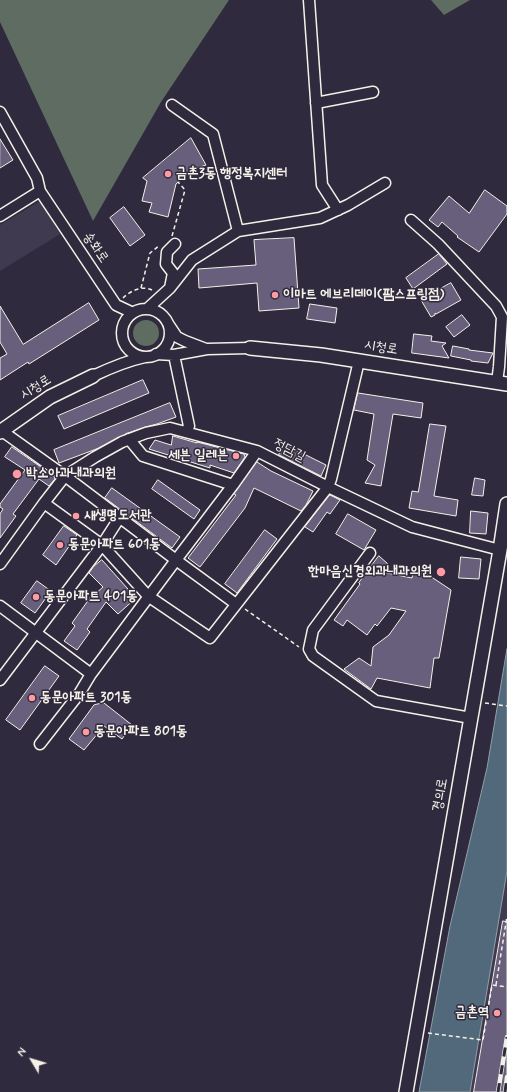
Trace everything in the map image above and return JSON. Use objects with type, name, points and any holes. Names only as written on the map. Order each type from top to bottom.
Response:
[{"type":"street","points":[[308,0],[322,185],[338,210]]},
{"type":"street","points":[[316,103],[373,92]]},
{"type":"street","points":[[172,105],[213,134],[238,231]]},
{"type":"street","name":"송화로","points":[[0,112],[37,178],[40,191],[116,305],[124,322]]},
{"type":"street","points":[[147,309],[170,288],[192,260],[238,231],[320,218],[348,205],[385,183]]},
{"type":"street","points":[[0,216],[40,191]]},
{"type":"street","points":[[411,220],[438,244],[505,314],[499,367],[502,383]]},
{"type":"street","points":[[170,288],[173,273],[166,264],[166,252],[173,240]]},
{"type":"street","points":[[116,305],[133,313]]},
{"type":"street","points":[[207,349],[176,337],[162,315],[147,309],[133,313],[124,322],[122,328],[123,340],[126,346],[130,351],[142,356],[174,355],[207,349],[250,348]]},
{"type":"street","points":[[92,376],[130,360],[152,355],[162,350],[167,344],[169,336],[167,322]]},
{"type":"street","points":[[117,365],[126,346]]},
{"type":"street","name":"시청로","points":[[250,348],[359,361],[502,383]]},
{"type":"street","points":[[174,355],[189,426],[186,432]]},
{"type":"street","points":[[44,503],[102,545],[148,596],[210,638],[328,487],[359,361]]},
{"type":"street","name":"시청로","points":[[1,431],[50,397],[92,376]]},
{"type":"street","name":"정담길","points":[[0,564],[65,476],[122,442],[146,433],[170,428],[257,451],[412,527],[500,550]]},
{"type":"street","points":[[1,431],[65,476],[236,604]]},
{"type":"street","points":[[129,439],[143,456],[233,485]]},
{"type":"street","points":[[40,744],[80,694],[91,674],[257,451]]},
{"type":"street","name":"경의로","points":[[406,1092],[507,504]]},
{"type":"street","points":[[0,680],[102,545],[120,517]]},
{"type":"street","points":[[370,553],[313,630],[308,649],[313,656],[376,701],[471,718]]},
{"type":"street","points":[[0,606],[91,674]]},
{"type":"path","points":[[173,240],[185,190],[178,182]]},
{"type":"path","points":[[141,288],[150,253],[161,244]]},
{"type":"path","points":[[116,305],[125,296],[135,290],[147,288],[152,291]]},
{"type":"path","points":[[236,604],[313,656]]},
{"type":"path","points":[[483,703],[507,706]]},
{"type":"path","points":[[496,985],[507,916]]},
{"type":"path","points":[[416,1032],[483,1040],[492,985],[507,987]]},
{"type":"shaded area","points":[[40,201],[60,234],[0,271],[0,225]]},
{"type":"shaded area","name":"금촌역","points":[[507,856],[507,1092],[467,1092]]},
{"type":"green space","points":[[0,0],[229,0],[161,102],[93,221],[0,22]]},
{"type":"green space","points":[[431,0],[470,0],[444,15]]},
{"type":"green space","points":[[146,320],[155,324],[159,333],[155,342],[146,346],[137,342],[133,333],[137,324]]},
{"type":"water","points":[[507,649],[507,871],[470,1092],[419,1092],[450,926],[487,768]]},
{"type":"building","name":"금촌3동 행정복지센터","points":[[191,138],[206,165],[192,170],[176,184],[168,217],[149,212],[152,203],[142,201],[147,181],[143,178]]},
{"type":"building","points":[[0,139],[13,160],[0,168]]},
{"type":"building","points":[[485,190],[507,206],[507,214],[479,252],[457,237],[458,236],[442,222],[438,227],[429,220],[449,196],[469,213]]},
{"type":"building","points":[[124,207],[145,235],[130,246],[110,218]]},
{"type":"building","points":[[294,238],[299,308],[259,311],[257,283],[199,288],[198,269],[256,265],[254,240]]},
{"type":"building","points":[[439,254],[447,264],[413,289],[406,278]]},
{"type":"building","points":[[451,283],[461,300],[436,314],[435,313],[435,315],[431,317],[421,300]]},
{"type":"building","points":[[89,303],[99,320],[29,364],[28,362],[0,380],[0,358],[7,354],[0,342],[0,306],[23,344]]},
{"type":"building","points":[[310,304],[337,308],[335,323],[307,319]]},
{"type":"building","points":[[462,315],[470,325],[454,337],[446,327]]},
{"type":"building","points":[[414,334],[432,336],[431,341],[446,343],[442,346],[449,358],[412,353]]},
{"type":"building","points":[[453,346],[493,353],[488,363],[471,361],[451,356]]},
{"type":"building","points":[[143,380],[149,393],[64,429],[58,416]]},
{"type":"building","points":[[358,393],[423,403],[421,418],[393,414],[381,486],[365,483],[375,465],[367,460],[374,414],[354,410]]},
{"type":"building","points":[[170,403],[176,417],[128,433],[99,448],[59,463],[54,450]]},
{"type":"building","points":[[430,424],[446,426],[434,496],[458,500],[456,516],[409,508],[412,491],[418,492]]},
{"type":"building","points":[[173,436],[244,454],[245,457],[234,473],[210,465],[210,468],[149,449],[155,440],[171,445]]},
{"type":"building","points":[[284,444],[326,465],[321,476],[279,455]]},
{"type":"building","points":[[12,447],[54,476],[55,479],[49,486],[39,479],[13,514],[16,516],[0,538],[0,514],[3,509],[0,507],[0,504],[25,470],[5,457]]},
{"type":"building","points":[[257,462],[271,471],[313,491],[306,505],[301,511],[254,488],[245,508],[200,567],[188,558],[236,495],[234,494]]},
{"type":"building","points":[[475,478],[485,480],[483,496],[472,495]]},
{"type":"building","points":[[158,480],[200,510],[194,519],[152,489]]},
{"type":"building","points":[[112,488],[180,537],[172,548],[105,498]]},
{"type":"building","points":[[330,495],[340,500],[330,514],[327,512],[313,532],[305,527]]},
{"type":"building","points":[[471,511],[488,513],[486,534],[470,533]]},
{"type":"building","points":[[348,514],[376,530],[364,550],[336,534]]},
{"type":"building","name":"동문아파트 601동","points":[[64,526],[77,535],[56,565],[43,555]]},
{"type":"building","points":[[265,530],[277,539],[237,593],[225,584]]},
{"type":"building","points":[[379,556],[388,564],[382,572],[412,578],[413,572],[427,574],[451,590],[439,658],[434,658],[430,688],[377,678],[371,689],[344,669],[359,658],[371,666],[373,647],[389,635],[406,611],[391,608],[377,626],[375,624],[367,635],[347,620],[343,626],[334,620]]},
{"type":"building","points":[[461,557],[481,559],[479,579],[459,578]]},
{"type":"building","points":[[102,560],[136,598],[118,614],[106,602],[87,629],[90,632],[77,650],[64,641],[75,626],[72,623],[92,595],[93,596],[103,587],[89,573],[93,567]]},
{"type":"building","name":"동문아파트 401동","points":[[37,581],[51,591],[35,613],[21,603]]},
{"type":"building","name":"동문아파트 301동","points":[[45,666],[59,676],[20,730],[6,720]]},
{"type":"building","name":"동문아파트 801동","points":[[104,703],[132,725],[122,739],[104,726],[84,750],[69,739],[94,705]]},
{"type":"building","name":"금촌역","points":[[503,921],[507,922],[507,1092],[474,1092]]},
{"type":"railway","points":[[498,1092],[507,1037]]},
{"type":"railway","points":[[505,1092],[507,1077]]},
{"type":"place","name":"금촌3동 행정복지센터","points":[[168,174]]},
{"type":"place","name":"이마트 에브리데이(팜스프링점)","points":[[275,295]]},
{"type":"place","name":"세븐 일레븐","points":[[236,456]]},
{"type":"place","name":"박소아과내과의원","points":[[17,474]]},
{"type":"place","name":"새생명도서관","points":[[76,516]]},
{"type":"place","name":"동문아파트 601동","points":[[60,545]]},
{"type":"place","name":"한마음신경외과내과의원","points":[[441,572]]},
{"type":"place","name":"동문아파트 401동","points":[[36,597]]},
{"type":"place","name":"동문아파트 301동","points":[[32,698]]},
{"type":"place","name":"동문아파트 801동","points":[[86,732]]},
{"type":"place","name":"금촌역","points":[[497,1013]]}]
